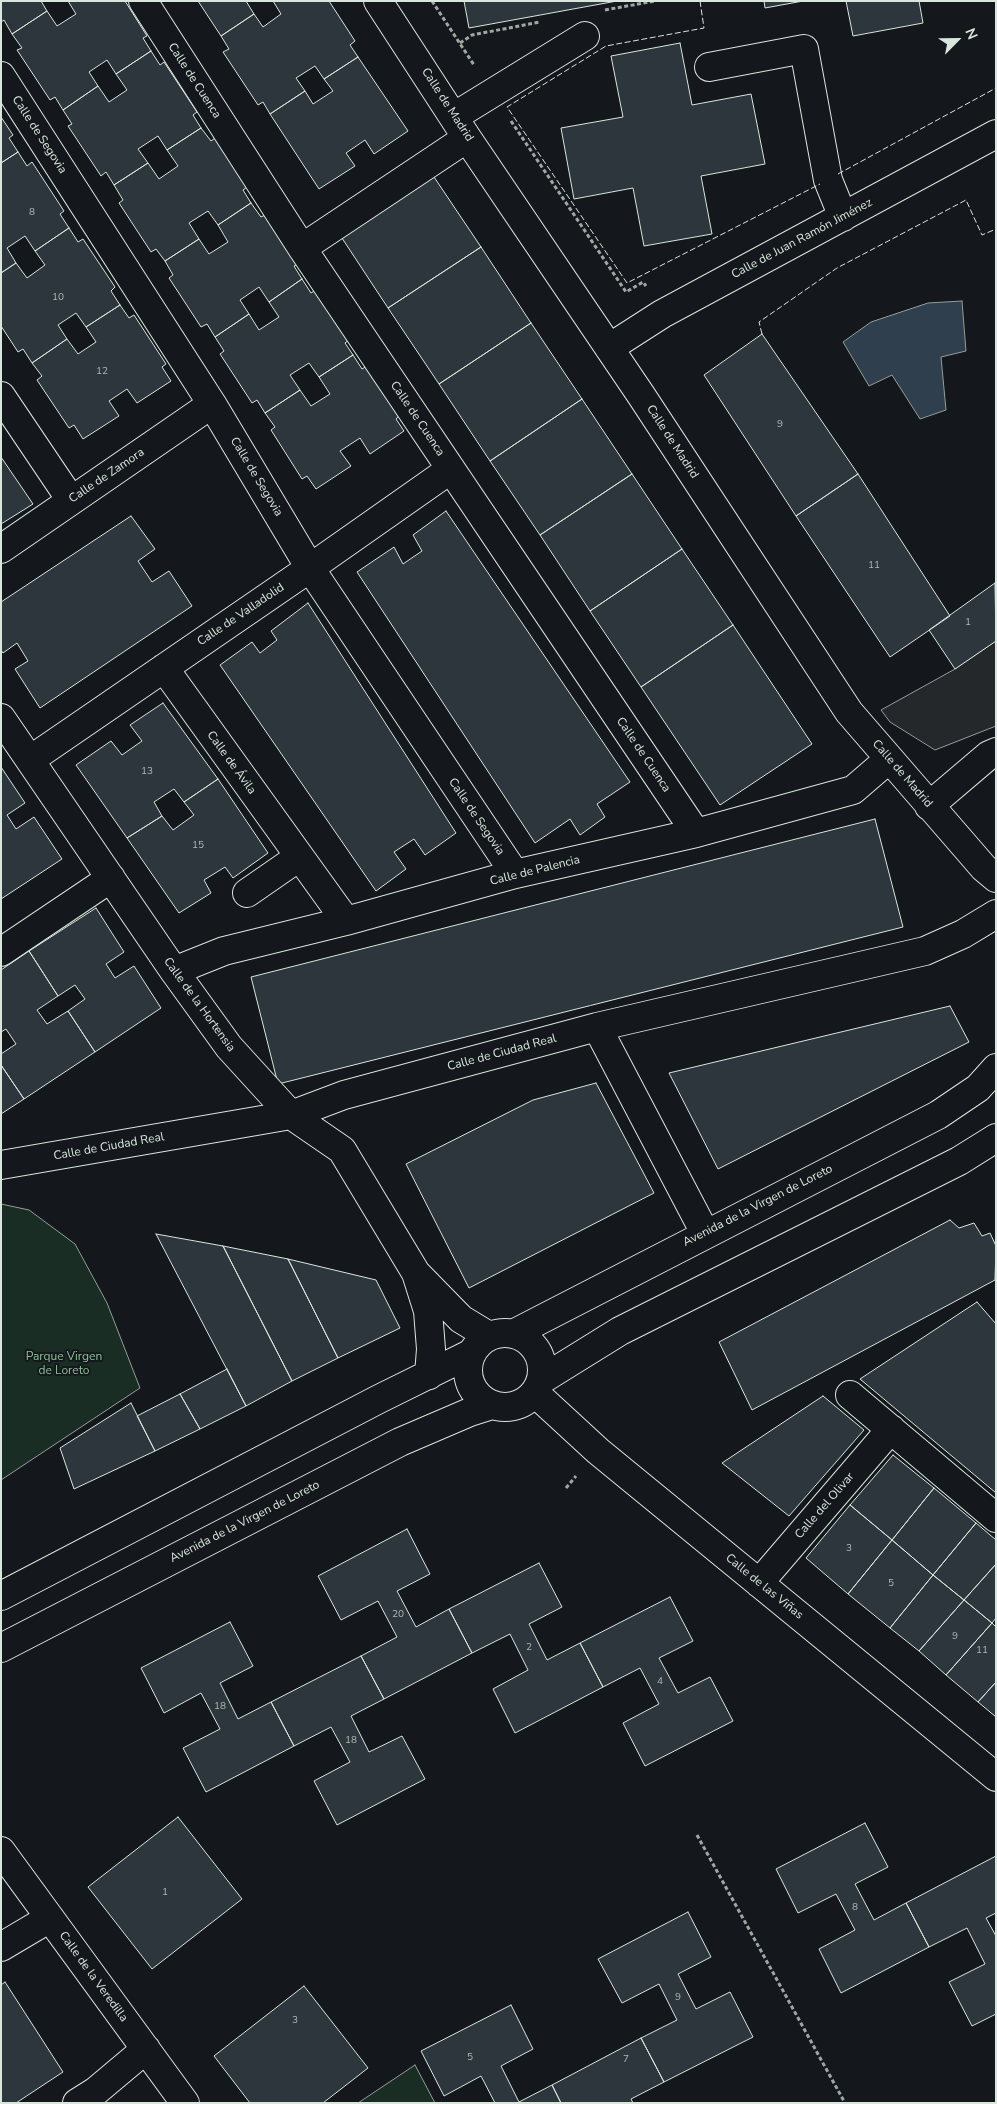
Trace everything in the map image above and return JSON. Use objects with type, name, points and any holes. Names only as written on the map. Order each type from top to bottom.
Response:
[{"type":"street","name":"Calle de Cuenca","points":[[143,1],[302,248],[696,834]]},
{"type":"street","name":"Calle de Madrid","points":[[378,1],[610,348],[849,712],[929,806],[990,873],[996,897]]},
{"type":"street","points":[[302,248],[461,127],[492,93],[585,36]]},
{"type":"street","points":[[709,67],[804,48],[828,180],[843,218]]},
{"type":"street","name":"Calle de Segovia","points":[[1,76],[212,404],[310,568],[515,874]]},
{"type":"street","name":"Calle de Juan Ramón Jiménez","points":[[610,348],[662,314],[996,134]]},
{"type":"street","points":[[1,396],[71,500]]},
{"type":"street","name":"Calle de Zamora","points":[[1,549],[212,404]]},
{"type":"street","name":"Calle de Valladolid","points":[[30,760],[451,469]]},
{"type":"street","name":"Calle de Ávila","points":[[164,668],[346,921]]},
{"type":"street","name":"Calle de la Hortensia","points":[[3,725],[30,760],[228,1047],[291,1115],[342,1150],[416,1272],[461,1319],[491,1341]]},
{"type":"street","points":[[929,806],[989,755],[996,752]]},
{"type":"street","name":"Calle de Palencia","points":[[174,971],[224,951],[346,921],[515,874],[696,834],[853,790],[888,759]]},
{"type":"street","points":[[247,893],[299,857]]},
{"type":"street","points":[[1,952],[111,878]]},
{"type":"street","name":"Calle de Ciudad Real","points":[[1,1166],[291,1115],[344,1095],[597,1027],[925,950],[963,934],[996,914]]},
{"type":"street","points":[[597,1027],[705,1233]]},
{"type":"street","name":"Avenida de la Virgen de Loreto","points":[[1,1596],[429,1375],[491,1341],[602,1289],[705,1233],[938,1114],[978,1088],[996,1068]]},
{"type":"street","name":"Avenida de la Virgen de Loreto","points":[[1,1648],[400,1442],[470,1412],[492,1405],[504,1408],[516,1406],[526,1401],[538,1386],[620,1331],[958,1161],[996,1138]]},
{"type":"street","name":"Calle de la Hortensia","points":[[416,1272],[428,1312],[431,1350],[429,1375]]},
{"type":"street","name":"Calle de la Hortensia","points":[[428,1312],[453,1341],[491,1341]]},
{"type":"street","points":[[492,1405],[479,1396],[470,1383],[468,1368],[491,1341],[527,1339],[537,1351],[543,1365],[538,1386]]},
{"type":"street","name":"Calle de las Viñas","points":[[538,1386],[598,1451],[996,1777]]},
{"type":"street","points":[[850,1395],[996,1518]]},
{"type":"street","name":"Calle del Olivar","points":[[759,1583],[891,1429]]},
{"type":"street","name":"Calle de la Veredilla","points":[[1,1851],[9,1878],[50,1918],[146,2049],[172,2099]]},
{"type":"street","points":[[1,1947],[50,1918]]},
{"type":"street","points":[[78,2103],[96,2091],[146,2049]]},
{"type":"path","points":[[432,1],[626,292],[644,282],[662,314]]},
{"type":"path","points":[[697,1835],[845,2103]]},
{"type":"green space","name":"Parque Virgen de Loreto","points":[[1,1204],[29,1210],[75,1244],[107,1303],[140,1388],[1,1480]]},
{"type":"green space","points":[[415,2065],[435,2103],[358,2103]]},
{"type":"shaded area","points":[[996,641],[996,726],[935,750],[890,722],[881,710],[955,669]]},
{"type":"water","points":[[962,301],[966,351],[941,357],[946,410],[920,419],[892,375],[869,386],[843,342],[871,322],[928,303]]},
{"type":"building","points":[[1,1],[41,1],[47,11],[12,34],[4,20],[1,22]]},
{"type":"building","points":[[68,1],[125,1],[147,36],[143,38],[151,51],[116,74],[107,60],[89,72],[98,86],[63,110],[55,97],[50,100],[17,50],[22,48],[12,34],[47,11],[57,26],[76,14]]},
{"type":"building","points":[[198,1],[246,1],[254,14],[221,36]]},
{"type":"building","points":[[273,1],[329,1],[355,41],[350,45],[358,57],[324,79],[315,66],[296,78],[305,91],[270,114],[263,102],[258,105],[223,52],[229,49],[221,36],[254,14],[263,27],[281,14]]},
{"type":"building","points":[[464,1],[617,1],[469,28]]},
{"type":"building","points":[[764,1],[803,1],[765,8]]},
{"type":"building","points":[[846,1],[919,1],[923,23],[853,36]]},
{"type":"building","points":[[680,43],[692,105],[751,94],[765,164],[701,176],[712,234],[644,246],[633,188],[574,199],[561,128],[623,117],[611,56]]},
{"type":"building","points":[[151,51],[160,65],[164,62],[197,112],[193,115],[201,128],[167,150],[158,136],[138,149],[148,163],[114,185],[106,172],[101,176],[68,126],[72,124],[63,110],[98,86],[109,102],[127,90],[116,74]]},
{"type":"building","points":[[358,57],[408,131],[374,154],[365,140],[346,153],[355,166],[319,189],[270,114],[305,91],[313,104],[333,91],[324,79]]},
{"type":"building","points":[[1,117],[13,135],[9,138],[18,152],[1,163]]},
{"type":"building","points":[[201,128],[211,141],[215,138],[247,187],[243,190],[251,203],[218,225],[208,211],[189,223],[199,239],[165,261],[156,249],[151,252],[119,203],[123,200],[114,185],[148,163],[159,179],[178,166],[167,150]]},
{"type":"building","points":[[18,152],[27,166],[32,162],[64,211],[60,214],[69,228],[35,251],[25,236],[7,248],[16,263],[1,273],[1,163]]},
{"type":"building","points":[[430,171],[481,247],[388,308],[338,232]]},
{"type":"building","points":[[251,203],[261,217],[265,215],[298,264],[294,266],[302,279],[269,302],[259,287],[240,300],[249,314],[215,337],[207,324],[201,327],[169,278],[173,275],[165,261],[199,239],[209,254],[228,242],[218,225]]},
{"type":"building","points":[[69,228],[78,242],[83,239],[115,287],[111,291],[120,305],[86,327],[76,313],[58,325],[67,339],[32,363],[23,349],[18,352],[1,326],[1,273],[16,263],[27,278],[45,265],[35,251]]},
{"type":"building","points":[[481,247],[531,323],[439,384],[388,308]]},
{"type":"building","points":[[302,279],[311,293],[316,290],[349,340],[345,343],[353,355],[319,377],[309,363],[290,375],[300,390],[265,413],[257,400],[252,403],[220,354],[224,351],[215,337],[249,314],[259,330],[279,317],[269,302]]},
{"type":"building","points":[[120,305],[129,318],[134,315],[166,364],[162,367],[171,381],[137,403],[127,389],[109,401],[119,416],[83,439],[74,425],[69,428],[37,380],[42,376],[32,363],[67,339],[78,354],[96,342],[86,327]]},
{"type":"building","points":[[531,323],[582,399],[490,461],[439,384]]},
{"type":"building","points":[[762,334],[858,474],[796,516],[704,375]]},
{"type":"building","points":[[353,355],[362,369],[367,366],[399,416],[396,419],[404,431],[370,454],[360,438],[340,451],[351,466],[316,489],[307,476],[302,479],[271,430],[275,427],[265,413],[300,390],[311,406],[330,394],[319,377]]},
{"type":"building","points":[[582,399],[632,474],[540,535],[490,461]]},
{"type":"building","points":[[1,457],[33,504],[1,524]]},
{"type":"building","points":[[632,474],[682,549],[590,611],[540,535]]},
{"type":"building","points":[[858,474],[950,616],[890,657],[796,516]]},
{"type":"building","points":[[446,511],[630,782],[597,804],[605,817],[580,835],[570,819],[535,843],[357,572],[394,547],[403,564],[422,551],[413,535]]},
{"type":"building","points":[[131,516],[155,549],[138,561],[152,582],[169,571],[192,606],[40,708],[15,669],[28,661],[17,643],[3,653],[1,650],[1,602]]},
{"type":"building","points":[[682,549],[733,625],[641,687],[590,611]]},
{"type":"building","points":[[995,583],[996,641],[955,669],[929,630]]},
{"type":"building","points":[[308,603],[456,833],[425,855],[414,839],[394,852],[406,869],[376,891],[220,665],[252,642],[260,653],[277,640],[271,631]]},
{"type":"building","points":[[733,625],[812,744],[720,805],[641,687]]},
{"type":"building","points":[[163,703],[218,779],[184,802],[174,789],[154,802],[162,816],[127,838],[76,765],[111,741],[122,755],[142,741],[130,725]]},
{"type":"building","points":[[1,767],[25,803],[7,815],[16,829],[34,817],[62,859],[1,899]]},
{"type":"building","points":[[218,779],[268,853],[233,878],[225,867],[204,880],[211,893],[179,913],[127,838],[162,816],[173,830],[194,815],[184,802]]},
{"type":"building","points":[[875,819],[903,927],[278,1084],[251,977]]},
{"type":"building","points":[[96,908],[124,952],[106,964],[115,978],[134,966],[161,1008],[95,1052],[68,1011],[85,999],[75,985],[58,996],[29,951]]},
{"type":"building","points":[[29,951],[58,996],[37,1010],[47,1024],[68,1011],[95,1052],[24,1099],[1,1065],[1,1054],[16,1044],[6,1029],[1,1032],[1,970]]},
{"type":"building","points":[[950,1006],[969,1042],[718,1169],[669,1073]]},
{"type":"building","points":[[1,1065],[24,1099],[1,1114]]},
{"type":"building","points":[[596,1083],[654,1193],[469,1288],[406,1164],[533,1100]]},
{"type":"building","points":[[950,1220],[959,1228],[974,1223],[982,1236],[990,1233],[996,1246],[995,1280],[752,1410],[719,1342]]},
{"type":"building","points":[[156,1234],[223,1246],[292,1381],[246,1406]]},
{"type":"building","points":[[223,1246],[288,1259],[338,1358],[292,1381]]},
{"type":"building","points":[[288,1259],[376,1280],[400,1328],[338,1358]]},
{"type":"building","points":[[977,1302],[996,1324],[996,1493],[860,1379]]},
{"type":"building","points":[[227,1369],[246,1406],[200,1429],[180,1394]]},
{"type":"building","points":[[180,1394],[200,1429],[155,1451],[137,1416]]},
{"type":"building","points":[[823,1396],[864,1430],[789,1516],[722,1463]]},
{"type":"building","points":[[131,1403],[155,1451],[74,1489],[60,1448]]},
{"type":"building","points":[[893,1455],[934,1488],[892,1540],[850,1505]]},
{"type":"building","points":[[934,1488],[976,1523],[933,1575],[892,1540]]},
{"type":"building","points":[[850,1505],[892,1540],[848,1594],[806,1558]]},
{"type":"building","points":[[976,1523],[996,1540],[996,1564],[964,1600],[933,1575]]},
{"type":"building","points":[[407,1529],[430,1574],[397,1591],[416,1627],[449,1609],[472,1653],[384,1699],[361,1656],[397,1637],[378,1601],[341,1620],[318,1576]]},
{"type":"building","points":[[892,1540],[933,1575],[890,1628],[848,1594]]},
{"type":"building","points":[[539,1563],[562,1607],[529,1624],[547,1660],[580,1643],[603,1687],[515,1733],[493,1689],[528,1670],[510,1634],[472,1653],[449,1609]]},
{"type":"building","points":[[996,1564],[996,1618],[992,1623],[964,1600]]},
{"type":"building","points":[[933,1575],[964,1600],[919,1651],[890,1628]]},
{"type":"building","points":[[670,1597],[693,1641],[659,1658],[678,1693],[710,1677],[733,1721],[645,1766],[623,1723],[659,1704],[640,1668],[603,1687],[580,1643]]},
{"type":"building","points":[[964,1600],[992,1623],[946,1675],[919,1651]]},
{"type":"building","points":[[230,1622],[253,1666],[220,1683],[238,1719],[271,1702],[294,1746],[206,1792],[183,1748],[220,1729],[201,1693],[164,1713],[141,1668]]},
{"type":"building","points":[[992,1623],[996,1627],[996,1682],[978,1702],[946,1675]]},
{"type":"building","points":[[361,1656],[384,1699],[351,1716],[369,1752],[402,1736],[425,1779],[337,1825],[314,1781],[350,1762],[331,1727],[294,1746],[271,1702]]},
{"type":"building","points":[[996,1682],[996,1717],[978,1702]]},
{"type":"building","points":[[178,1817],[242,1899],[152,1969],[88,1887]]},
{"type":"building","points":[[865,1823],[888,1867],[855,1884],[874,1920],[906,1903],[929,1947],[841,1993],[819,1949],[855,1930],[836,1894],[798,1913],[776,1869]]},
{"type":"building","points":[[996,1856],[996,1913],[986,1918],[996,1936],[996,2014],[972,2026],[949,1982],[985,1964],[967,1928],[929,1947],[906,1903]]},
{"type":"building","points":[[688,1912],[711,1957],[678,1974],[696,2009],[730,1992],[753,2037],[664,2082],[641,2038],[677,2020],[659,1984],[622,2003],[598,1959]]},
{"type":"building","points":[[5,1982],[63,2072],[16,2103],[1,2103],[1,1985]]},
{"type":"building","points":[[304,1986],[368,2068],[323,2103],[250,2103],[214,2056]]},
{"type":"building","points":[[511,2005],[533,2049],[501,2066],[519,2102],[552,2085],[561,2103],[495,2103],[481,2076],[444,2096],[421,2051]]},
{"type":"building","points":[[641,2038],[664,2082],[631,2099],[633,2103],[561,2103],[552,2085]]},
{"type":"fence","points":[[700,1],[704,28],[606,46],[507,107],[627,283],[820,184]]},
{"type":"fence","points":[[838,174],[996,88]]},
{"type":"fence","points":[[762,334],[759,322],[837,268],[966,200],[982,235],[996,229]]}]
